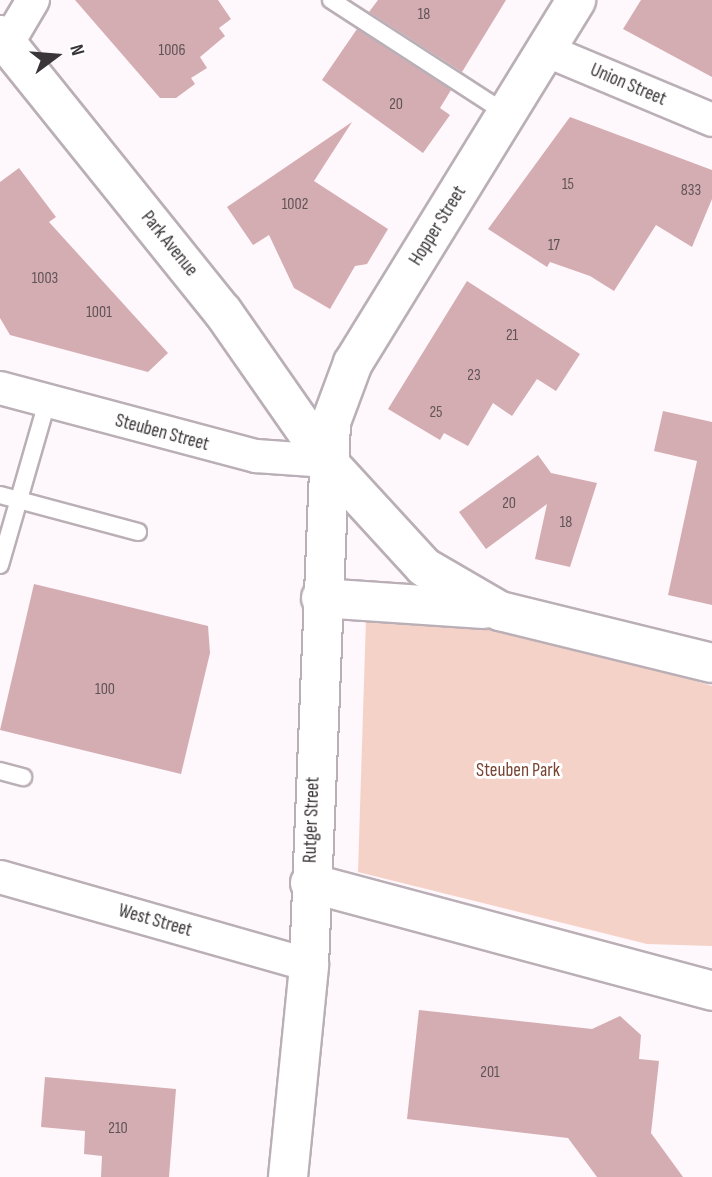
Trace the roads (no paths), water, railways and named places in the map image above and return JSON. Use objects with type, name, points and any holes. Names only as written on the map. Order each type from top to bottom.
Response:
[{"type":"street","points":[[4,39],[33,0]]},
{"type":"street","name":"Hopper Street","points":[[327,461],[331,422],[354,363],[576,0]]},
{"type":"street","name":"Park Avenue","points":[[4,39],[223,312],[327,461]]},
{"type":"street","name":"Union Street","points":[[545,50],[712,120]]},
{"type":"street","name":"Steuben Street","points":[[0,388],[256,456],[327,461]]},
{"type":"street","points":[[327,461],[424,567],[500,611]]},
{"type":"street","name":"Rutger Street","points":[[288,1177],[309,965],[327,461]]},
{"type":"street","points":[[321,598],[500,611],[712,663]]},
{"type":"street","name":"West Street","points":[[0,877],[309,965]]},
{"type":"street","points":[[310,883],[676,978],[712,992]]},
{"type":"street","points":[[676,978],[712,970]]},
{"type":"lane","points":[[331,0],[507,114]]},
{"type":"lane","points":[[0,565],[47,402]]},
{"type":"lane","points":[[0,495],[138,532]]},
{"type":"lane","points":[[0,771],[23,777]]},
{"type":"park label","name":"Steuben Park","points":[[518,771]]}]
